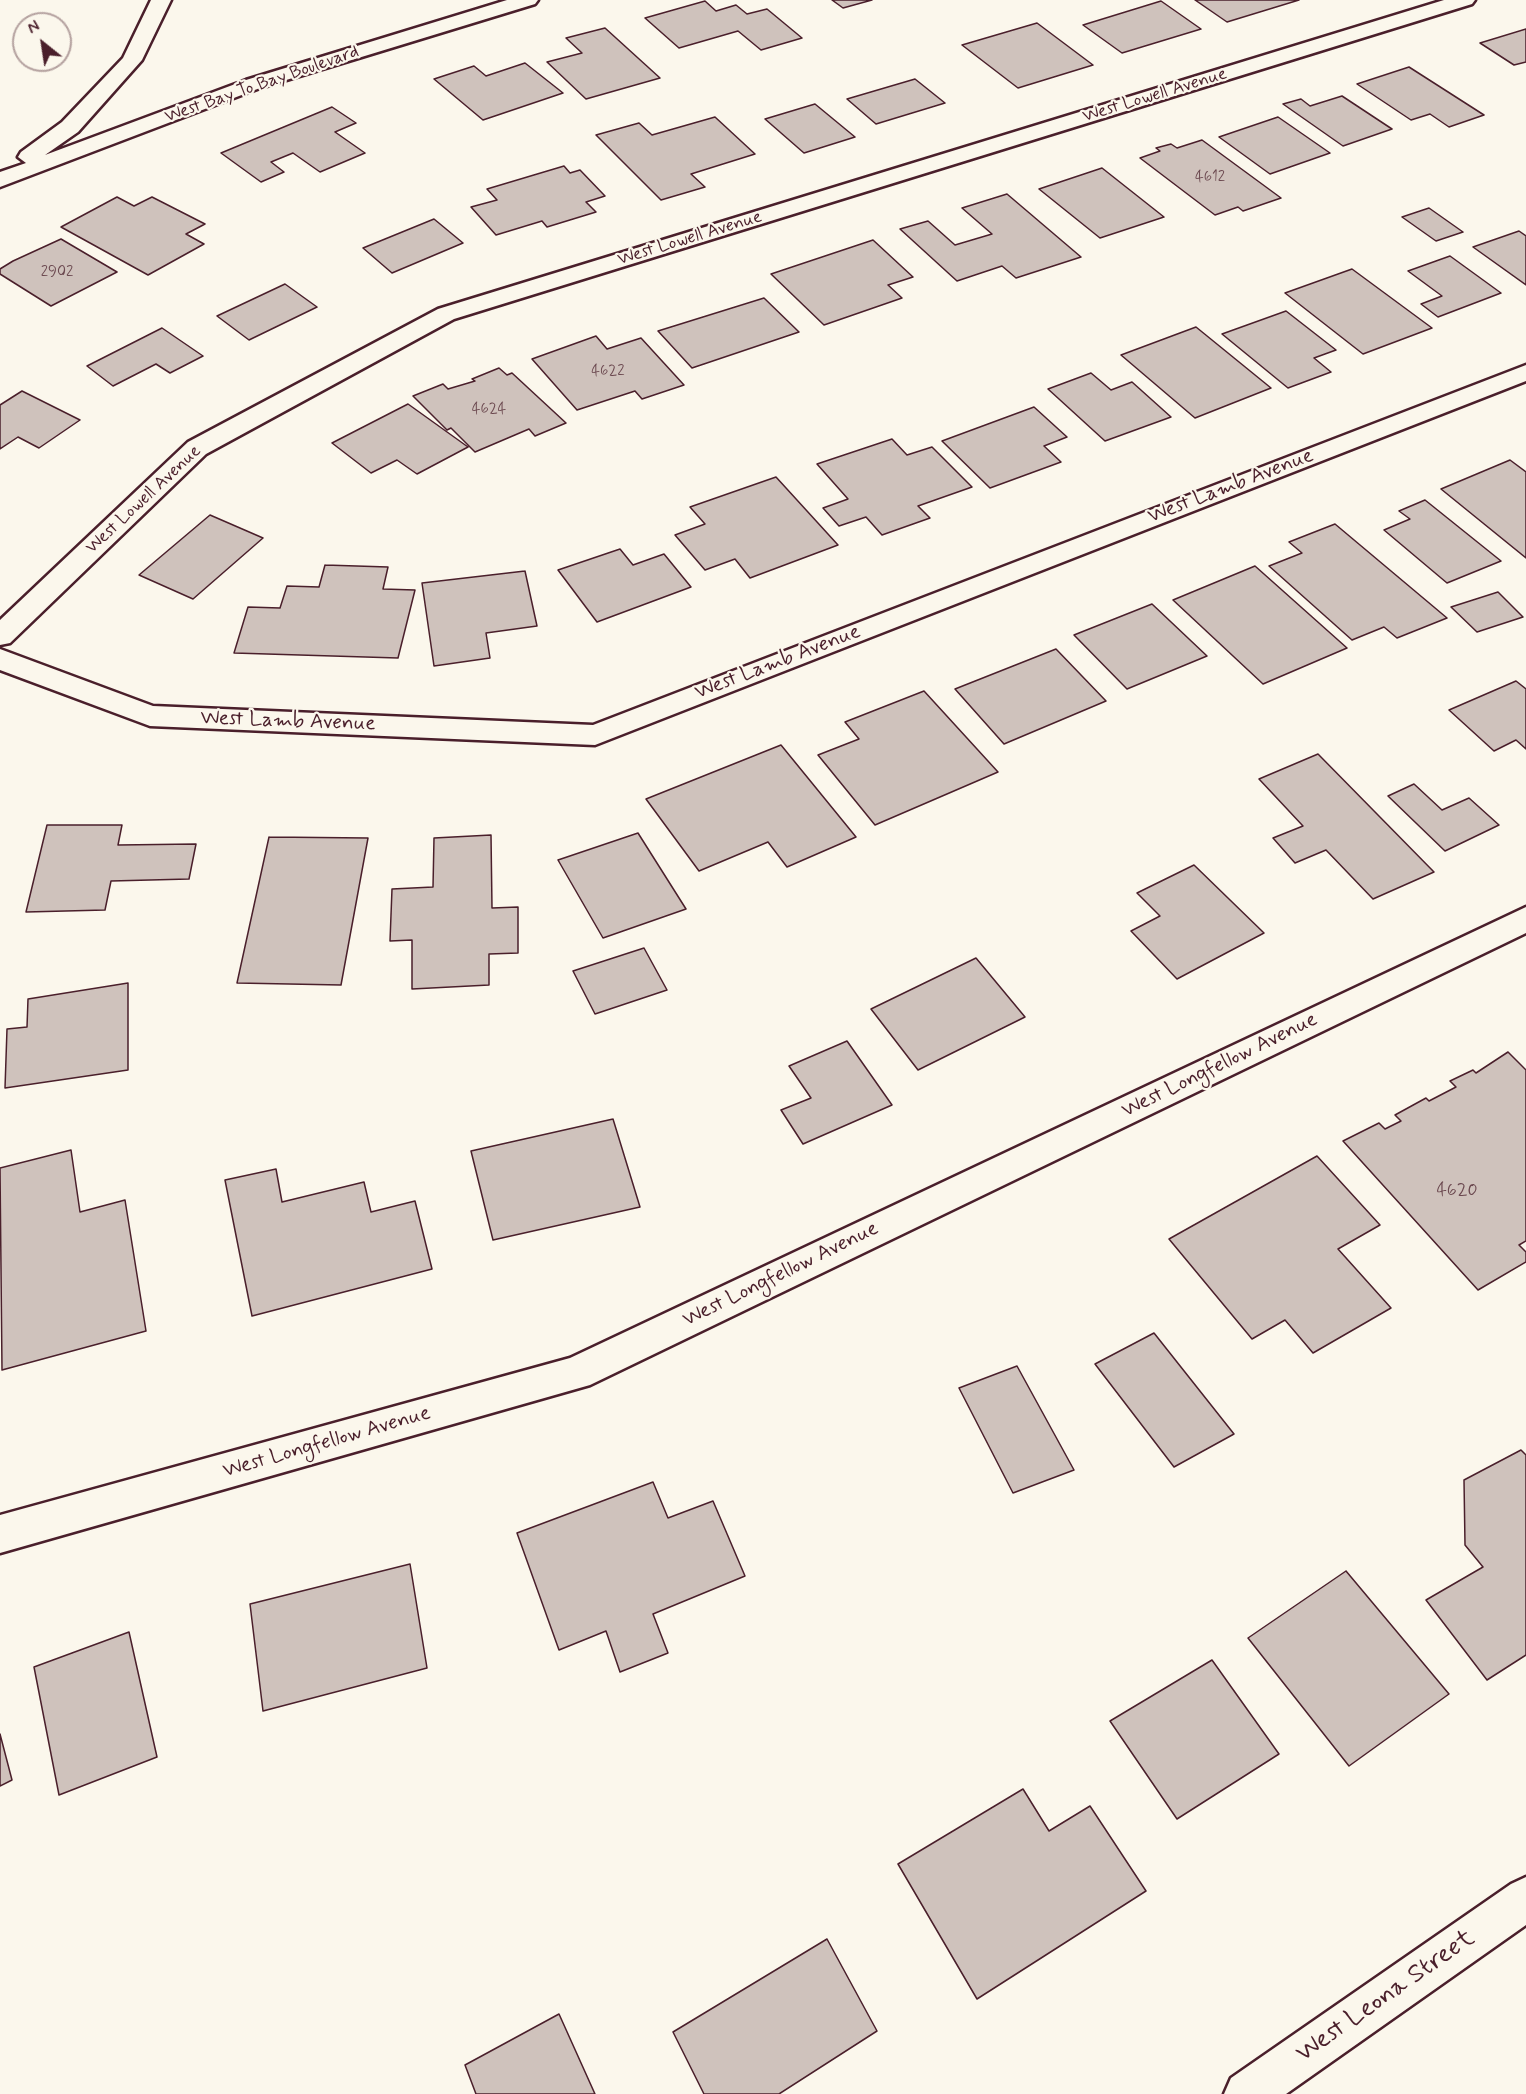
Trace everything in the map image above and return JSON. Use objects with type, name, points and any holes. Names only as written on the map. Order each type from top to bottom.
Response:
[{"type":"street","points":[[0,179],[70,127],[132,60],[161,0]]},
{"type":"street","name":"West Bay To Bay Boulevard","points":[[0,179],[254,84],[528,0]]},
{"type":"street","name":"West Lowell Avenue","points":[[0,636],[197,448],[446,314],[1465,0]]},
{"type":"street","name":"West Lamb Avenue","points":[[0,658],[150,716],[595,735],[1526,372]]},
{"type":"street","name":"West Longfellow Avenue","points":[[0,1534],[577,1373],[1526,919]]},
{"type":"street","name":"West Leona Street","points":[[1247,2094],[1526,1899]]},
{"type":"building","points":[[832,0],[872,0],[843,8]]},
{"type":"building","points":[[1195,0],[1299,0],[1227,22]]},
{"type":"building","points":[[705,1],[716,11],[736,5],[747,14],[767,9],[802,38],[761,50],[738,31],[679,48],[645,18]]},
{"type":"building","points":[[1161,1],[1201,29],[1122,53],[1083,25]]},
{"type":"building","points":[[1037,23],[1093,65],[1018,88],[962,45]]},
{"type":"building","points":[[605,28],[660,78],[586,99],[547,62],[582,53],[566,38]]},
{"type":"building","points":[[1526,29],[1526,62],[1514,65],[1480,43]]},
{"type":"building","points":[[525,63],[563,93],[483,120],[434,79],[474,66],[486,76]]},
{"type":"building","points":[[1409,67],[1484,115],[1449,127],[1430,114],[1411,120],[1357,84]]},
{"type":"building","points":[[915,79],[945,103],[876,124],[847,99]]},
{"type":"building","points":[[1342,96],[1392,129],[1343,146],[1283,104],[1301,99],[1310,106]]},
{"type":"building","points":[[815,104],[855,137],[804,153],[765,119]]},
{"type":"building","points":[[332,107],[356,123],[335,132],[365,153],[320,172],[293,153],[271,162],[284,172],[261,182],[221,153]]},
{"type":"building","points":[[715,117],[755,154],[691,174],[705,187],[661,200],[596,135],[639,123],[652,135]]},
{"type":"building","points":[[1278,117],[1330,153],[1270,174],[1219,137]]},
{"type":"building","points":[[1202,140],[1281,198],[1243,211],[1238,207],[1215,215],[1140,158],[1160,151],[1156,148],[1171,144],[1177,148]]},
{"type":"building","points":[[564,166],[570,173],[580,170],[605,196],[586,202],[596,212],[547,227],[542,221],[496,235],[471,207],[497,200],[487,189]]},
{"type":"building","points":[[1102,168],[1164,217],[1100,238],[1039,189]]},
{"type":"building","points":[[1007,194],[1081,257],[1016,278],[1002,266],[957,281],[900,229],[928,221],[955,245],[992,234],[962,208]]},
{"type":"building","points":[[117,197],[134,206],[152,197],[205,224],[186,234],[204,244],[148,275],[61,227]]},
{"type":"building","points":[[1429,208],[1463,232],[1436,241],[1402,217]]},
{"type":"building","points":[[434,219],[463,243],[392,273],[363,248]]},
{"type":"building","points":[[1519,231],[1526,236],[1526,285],[1473,247]]},
{"type":"building","points":[[61,239],[117,272],[51,306],[0,274],[0,269],[13,261]]},
{"type":"building","points":[[873,240],[913,277],[888,285],[902,298],[824,325],[771,274]]},
{"type":"building","points":[[1450,256],[1501,293],[1438,317],[1421,304],[1442,296],[1408,271]]},
{"type":"building","points":[[1352,269],[1432,328],[1363,354],[1285,293]]},
{"type":"building","points":[[285,284],[317,307],[249,340],[217,316]]},
{"type":"building","points":[[764,298],[799,332],[692,368],[658,331]]},
{"type":"building","points":[[1286,311],[1336,350],[1314,358],[1331,372],[1288,388],[1222,334]]},
{"type":"building","points":[[1196,327],[1271,388],[1195,418],[1121,355]]},
{"type":"building","points":[[162,328],[203,356],[170,373],[156,364],[113,386],[87,366]]},
{"type":"building","points":[[596,336],[607,349],[641,338],[684,385],[642,399],[635,391],[577,410],[532,359]]},
{"type":"building","points":[[499,368],[507,375],[512,373],[566,423],[535,436],[529,429],[475,452],[451,428],[447,430],[413,396],[443,384],[448,389],[475,381],[472,379]]},
{"type":"building","points":[[1091,373],[1111,390],[1132,382],[1171,417],[1105,441],[1048,389]]},
{"type":"building","points":[[22,391],[80,420],[39,448],[18,437],[0,449],[0,405]]},
{"type":"building","points":[[408,404],[468,447],[417,474],[397,460],[371,473],[332,443]]},
{"type":"building","points":[[1034,407],[1067,437],[1044,446],[1061,462],[990,488],[942,441]]},
{"type":"building","points":[[892,439],[907,455],[932,447],[972,487],[918,506],[930,518],[882,535],[866,517],[839,526],[823,508],[848,499],[817,464]]},
{"type":"building","points":[[1510,460],[1526,472],[1526,558],[1441,489]]},
{"type":"building","points":[[776,477],[838,545],[750,578],[735,559],[705,570],[675,535],[705,524],[690,507]]},
{"type":"building","points":[[1425,500],[1501,561],[1447,583],[1384,530],[1410,519],[1399,511]]},
{"type":"building","points":[[210,515],[263,538],[193,599],[139,575]]},
{"type":"building","points":[[1335,524],[1447,618],[1397,638],[1384,627],[1352,640],[1269,566],[1302,553],[1289,542]]},
{"type":"building","points":[[620,549],[633,565],[664,554],[691,587],[597,622],[558,570]]},
{"type":"building","points":[[325,565],[388,567],[383,589],[415,590],[398,658],[234,653],[248,607],[280,608],[287,586],[319,587]]},
{"type":"building","points":[[1255,566],[1347,648],[1263,684],[1173,600]]},
{"type":"building","points":[[525,571],[537,626],[486,633],[490,658],[434,666],[422,583]]},
{"type":"building","points":[[1498,592],[1523,617],[1477,632],[1451,607]]},
{"type":"building","points":[[1152,604],[1207,656],[1127,689],[1074,635]]},
{"type":"building","points":[[1056,649],[1106,701],[1004,744],[955,689]]},
{"type":"building","points":[[1516,681],[1526,689],[1526,749],[1516,740],[1494,751],[1449,710]]},
{"type":"building","points":[[924,691],[998,772],[875,825],[818,755],[859,739],[845,722]]},
{"type":"building","points":[[781,745],[856,837],[787,867],[768,842],[699,871],[646,799]]},
{"type":"building","points":[[1318,754],[1434,872],[1373,899],[1326,850],[1295,863],[1273,838],[1303,826],[1259,779]]},
{"type":"building","points":[[1414,784],[1442,810],[1469,798],[1499,825],[1445,851],[1388,796]]},
{"type":"building","points":[[47,825],[122,825],[118,845],[196,844],[189,879],[111,881],[105,910],[26,912]]},
{"type":"building","points":[[638,833],[686,909],[603,938],[558,860]]},
{"type":"building","points":[[491,835],[492,908],[518,907],[518,953],[489,954],[489,985],[412,989],[412,940],[390,941],[392,889],[433,887],[434,838]]},
{"type":"building","points":[[269,837],[368,838],[341,985],[237,983]]},
{"type":"building","points":[[1194,865],[1264,933],[1177,979],[1131,931],[1160,916],[1137,893]]},
{"type":"building","points":[[644,948],[667,990],[595,1014],[573,971]]},
{"type":"building","points":[[976,958],[1025,1017],[918,1070],[871,1009]]},
{"type":"building","points":[[128,983],[128,1070],[5,1088],[7,1029],[27,1027],[28,999]]},
{"type":"building","points":[[847,1041],[892,1105],[803,1144],[781,1110],[811,1098],[789,1066]]},
{"type":"building","points":[[1508,1052],[1526,1070],[1526,1241],[1519,1245],[1526,1252],[1526,1262],[1478,1290],[1343,1141],[1379,1123],[1385,1129],[1401,1121],[1395,1115],[1426,1098],[1429,1101],[1456,1087],[1450,1081],[1473,1070],[1476,1073]]},
{"type":"building","points":[[613,1119],[640,1207],[493,1240],[471,1151]]},
{"type":"building","points":[[71,1150],[80,1212],[125,1200],[146,1331],[2,1370],[0,1168]]},
{"type":"building","points":[[1317,1156],[1380,1225],[1338,1249],[1391,1308],[1313,1353],[1285,1320],[1252,1339],[1169,1239]]},
{"type":"building","points":[[276,1169],[282,1202],[364,1182],[371,1212],[415,1201],[432,1269],[252,1316],[225,1180]]},
{"type":"building","points":[[1154,1333],[1234,1434],[1174,1467],[1095,1364]]},
{"type":"building","points":[[1017,1366],[1074,1470],[1013,1493],[959,1388]]},
{"type":"building","points":[[1521,1450],[1526,1455],[1526,1655],[1487,1680],[1426,1600],[1483,1567],[1465,1545],[1464,1480]]},
{"type":"building","points":[[653,1482],[668,1518],[713,1501],[745,1576],[653,1614],[668,1653],[620,1672],[606,1631],[559,1650],[517,1533]]},
{"type":"building","points":[[410,1564],[427,1668],[263,1711],[250,1604]]},
{"type":"building","points":[[1346,1571],[1449,1694],[1349,1766],[1248,1638]]},
{"type":"building","points":[[129,1632],[157,1757],[59,1795],[34,1667]]},
{"type":"building","points":[[1212,1660],[1279,1754],[1177,1819],[1110,1721]]},
{"type":"building","points":[[0,1734],[12,1780],[0,1786]]},
{"type":"building","points":[[1023,1789],[1049,1831],[1090,1806],[1146,1891],[977,1999],[898,1864]]},
{"type":"building","points":[[827,1939],[877,2031],[779,2094],[704,2094],[673,2032]]},
{"type":"building","points":[[559,2014],[595,2094],[476,2094],[465,2065]]}]
